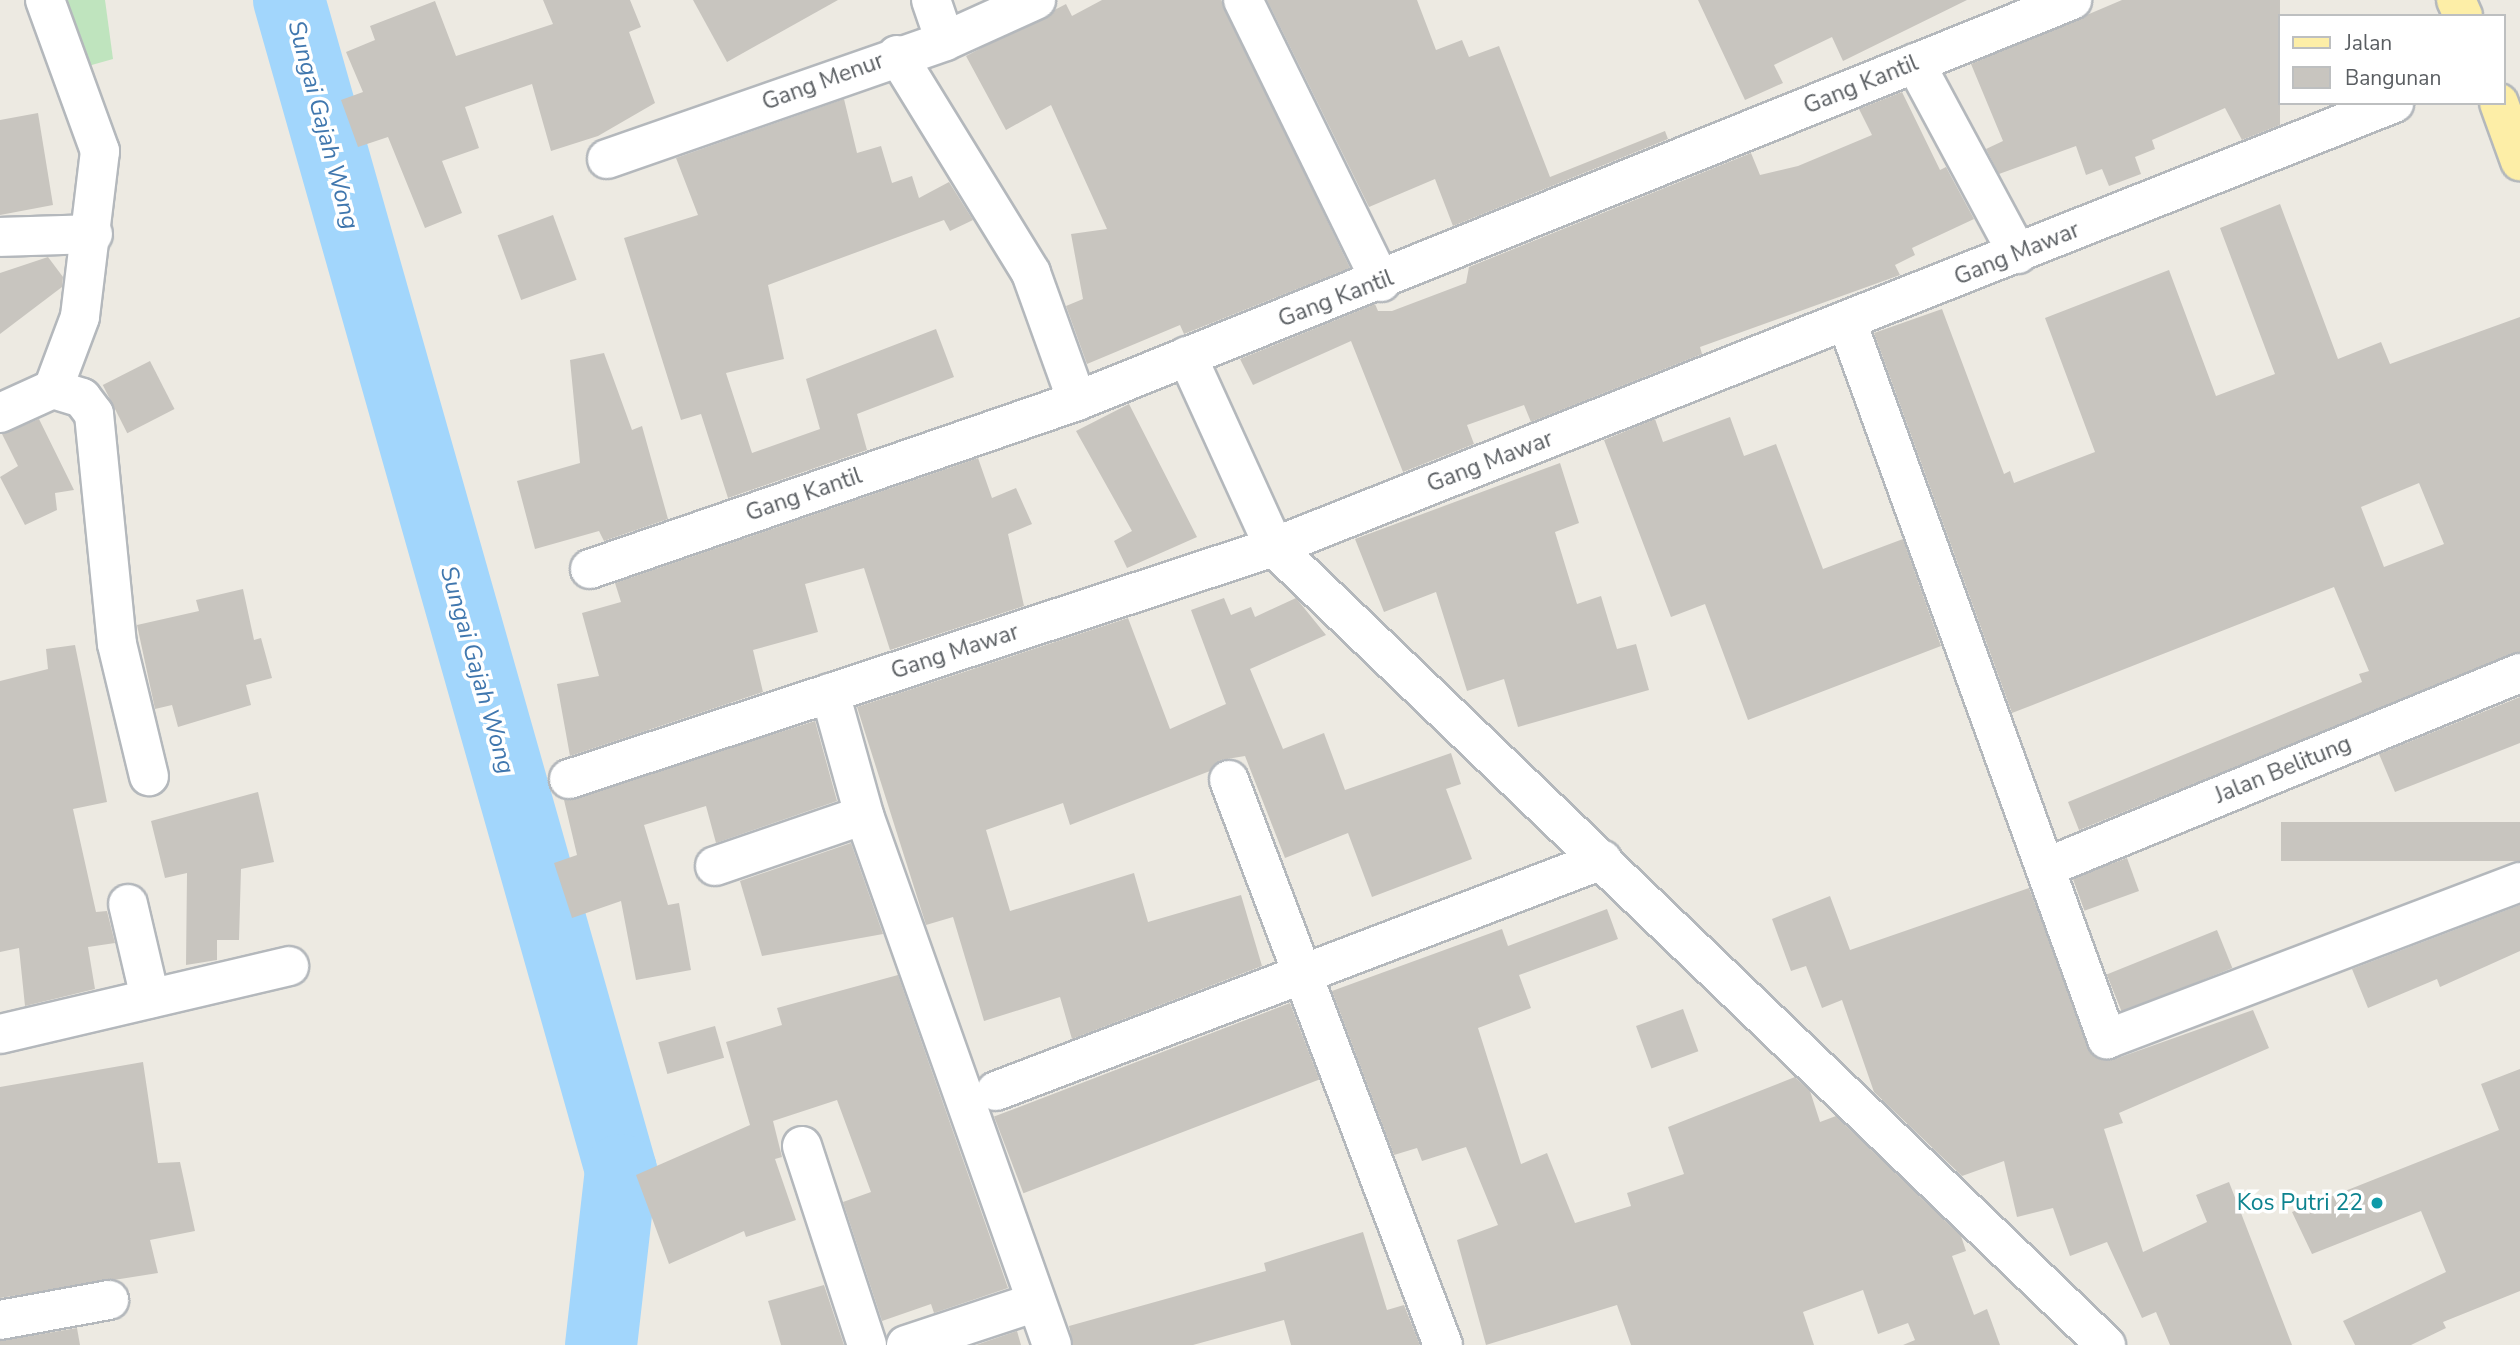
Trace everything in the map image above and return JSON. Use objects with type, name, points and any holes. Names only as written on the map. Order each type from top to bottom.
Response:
[{"type":"main road","points":[[2500,105],[2520,161]]},
{"type":"street","points":[[45,0],[97,131],[93,234],[79,317],[53,389]]},
{"type":"street","points":[[930,0],[945,41]]},
{"type":"street","name":"Gang Menur","points":[[607,159],[897,55],[945,41],[1037,0]]},
{"type":"street","points":[[1242,0],[1381,282]]},
{"type":"street","name":"Gang Kantil","points":[[590,569],[1077,401],[1381,282],[2072,0]]},
{"type":"street","points":[[897,55],[1031,273],[1077,401]]},
{"type":"street","points":[[1915,63],[2018,254]]},
{"type":"street","name":"Gang Mawar","points":[[569,779],[1274,547],[2389,105]]},
{"type":"street","points":[[0,237],[93,234]]},
{"type":"street","points":[[1847,322],[2047,867],[2107,1039],[2520,882]]},
{"type":"street","points":[[1188,356],[1274,547],[2106,1345]]},
{"type":"street","points":[[0,413],[53,389],[82,398],[94,414],[117,644],[149,776]]},
{"type":"street","name":"Jalan Belitung","points":[[2047,867],[2520,673]]},
{"type":"street","points":[[830,693],[863,815],[1052,1345]]},
{"type":"street","points":[[1229,780],[1300,975],[1443,1345]]},
{"type":"street","points":[[715,866],[863,815]]},
{"type":"street","points":[[996,1091],[1602,860]]},
{"type":"street","points":[[128,904],[150,998]]},
{"type":"street","points":[[0,1034],[289,967]]},
{"type":"street","points":[[802,1146],[867,1345]]},
{"type":"street","points":[[0,1320],[109,1300]]},
{"type":"street","points":[[906,1345],[1036,1302]]},
{"type":"green space","points":[[51,0],[105,0],[113,59],[81,68]]},
{"type":"building","points":[[543,0],[630,0],[641,27],[629,32],[655,103],[598,136],[551,151],[532,84],[465,107],[479,148],[442,161],[462,213],[425,228],[388,137],[358,147],[341,100],[363,92],[346,52],[375,40],[370,26],[435,1],[456,56],[553,24]]},
{"type":"building","points":[[693,0],[838,0],[727,62]]},
{"type":"building","points":[[1102,0],[1221,0],[1350,268],[1184,334],[1180,325],[1087,364],[1066,306],[1083,299],[1071,234],[1107,229],[1051,105],[1006,130],[966,56],[1066,4],[1072,16]]},
{"type":"building","points":[[1267,0],[1417,0],[1436,50],[1462,40],[1469,57],[1499,46],[1550,177],[1665,131],[1668,139],[1453,226],[1435,179],[1369,207]]},
{"type":"building","points":[[1698,0],[1967,0],[1843,61],[1832,37],[1774,65],[1783,83],[1745,100]]},
{"type":"building","points":[[2122,0],[2280,0],[2280,125],[2242,140],[2225,108],[2152,140],[2155,149],[2135,157],[2141,174],[2109,186],[2102,169],[2086,175],[2076,146],[1999,174],[1986,149],[2003,141],[1971,64]]},
{"type":"building","points":[[1902,92],[1940,170],[1946,167],[1974,219],[1912,248],[1915,255],[1895,265],[1900,275],[1700,347],[1702,354],[1531,422],[1524,405],[1467,425],[1474,444],[1403,472],[1351,341],[1253,385],[1240,359],[1375,304],[1378,311],[1392,311],[1466,283],[1469,267],[1751,153],[1760,175],[1798,166],[1872,135],[1859,109]]},
{"type":"building","points":[[844,99],[857,153],[881,146],[892,183],[912,176],[919,198],[949,182],[973,220],[950,231],[944,220],[768,285],[784,359],[726,373],[752,453],[820,429],[806,379],[936,329],[954,377],[857,414],[867,450],[728,498],[701,414],[681,420],[624,238],[698,215],[676,158]]},
{"type":"building","points":[[38,113],[53,205],[0,215],[0,120]]},
{"type":"building","points":[[2280,204],[2338,359],[2381,342],[2390,364],[2520,317],[2520,652],[2079,830],[2068,802],[2362,682],[2359,674],[2369,671],[2334,587],[2012,713],[1874,333],[1942,309],[2004,474],[2010,471],[2014,483],[2095,452],[2045,318],[2169,270],[2216,396],[2275,374],[2220,228]],"holes":[[[2419,483],[2444,544],[2384,567],[2361,507]]]},
{"type":"building","points":[[553,215],[577,280],[521,300],[498,235]]},
{"type":"building","points":[[48,257],[63,277],[62,287],[0,334],[0,273]]},
{"type":"building","points":[[604,353],[632,430],[642,426],[668,519],[604,541],[599,531],[535,549],[517,481],[580,463],[570,360]]},
{"type":"building","points":[[150,361],[175,409],[127,433],[103,385]]},
{"type":"building","points":[[1129,404],[1197,537],[1127,568],[1114,541],[1132,531],[1076,431]]},
{"type":"building","points":[[1730,417],[1744,456],[1776,444],[1823,569],[1903,539],[1941,646],[1748,720],[1705,604],[1671,617],[1604,440],[1655,419],[1663,442]]},
{"type":"building","points":[[39,419],[74,490],[55,493],[57,510],[25,525],[0,477],[18,466],[2,434]]},
{"type":"building","points":[[978,458],[992,498],[1016,488],[1032,524],[1008,534],[1024,606],[890,650],[864,568],[805,584],[818,632],[753,650],[763,692],[570,756],[557,684],[599,676],[582,613],[621,602],[615,583]]},
{"type":"building","points":[[1560,463],[1579,523],[1555,532],[1577,604],[1601,596],[1617,649],[1636,644],[1649,690],[1518,727],[1504,679],[1467,691],[1436,592],[1384,612],[1355,539]]},
{"type":"building","points":[[243,589],[254,640],[261,638],[272,678],[246,685],[251,705],[178,727],[172,705],[155,709],[137,625],[199,611],[196,600]]},
{"type":"building","points":[[1224,598],[1231,615],[1251,607],[1255,617],[1296,598],[1326,635],[1250,669],[1283,749],[1324,733],[1345,790],[1451,753],[1461,784],[1446,789],[1472,859],[1372,897],[1348,833],[1285,858],[1245,756],[1221,760],[1210,771],[1070,825],[1063,803],[986,830],[1010,911],[1134,873],[1148,922],[1241,895],[1262,966],[1072,1039],[1060,997],[984,1021],[953,917],[926,925],[857,707],[1128,618],[1170,729],[1226,704],[1191,610]]},
{"type":"building","points":[[75,645],[107,802],[73,809],[96,912],[107,911],[115,943],[88,947],[95,989],[25,1006],[19,948],[0,952],[0,681],[48,669],[46,649]]},
{"type":"building","points":[[2520,697],[2520,743],[2395,792],[2379,754]]},
{"type":"building","points":[[815,721],[837,801],[716,843],[706,806],[644,825],[668,905],[679,903],[691,970],[636,980],[621,901],[572,918],[554,863],[577,855],[564,800]]},
{"type":"building","points":[[258,792],[274,862],[241,869],[239,940],[217,940],[217,960],[186,965],[187,873],[165,878],[151,821]]},
{"type":"building","points":[[2281,822],[2520,822],[2520,861],[2281,861]]},
{"type":"building","points":[[851,843],[883,934],[762,956],[740,881]]},
{"type":"building","points":[[2127,858],[2139,891],[2084,911],[2072,878]]},
{"type":"building","points":[[2029,888],[2094,1056],[2115,1059],[2253,1010],[2269,1048],[2119,1113],[2123,1123],[2104,1129],[2143,1252],[2207,1222],[2196,1195],[2229,1182],[2292,1345],[2170,1345],[2156,1312],[2142,1318],[2107,1242],[2070,1256],[2053,1208],[2017,1217],[2004,1161],[1962,1176],[1874,1092],[1842,1000],[1822,1008],[1806,966],[1791,971],[1772,919],[1830,896],[1850,950]]},
{"type":"building","points":[[2520,905],[2520,951],[2440,987],[2437,979],[2368,1008],[2352,969]]},
{"type":"building","points":[[1607,909],[1618,939],[1519,975],[1531,1008],[1478,1028],[1521,1164],[1547,1153],[1575,1223],[1631,1206],[1627,1193],[1684,1174],[1668,1127],[1795,1077],[1810,1091],[1820,1122],[1836,1116],[1961,1236],[1966,1251],[1952,1256],[1974,1315],[1987,1309],[2000,1345],[1903,1345],[1915,1340],[1908,1323],[1878,1334],[1863,1290],[1803,1312],[1814,1345],[1631,1345],[1617,1305],[1486,1345],[1457,1240],[1498,1225],[1466,1147],[1422,1161],[1417,1148],[1394,1155],[1332,991],[1502,929],[1508,946]]},
{"type":"building","points":[[2217,930],[2232,968],[2122,1013],[2107,975]]},
{"type":"building","points":[[898,975],[1008,1288],[934,1313],[931,1304],[882,1321],[843,1202],[871,1192],[837,1100],[773,1121],[782,1157],[775,1159],[796,1220],[746,1237],[744,1231],[669,1264],[636,1175],[750,1125],[726,1042],[782,1025],[777,1008]]},
{"type":"building","points":[[1290,1003],[1319,1080],[1023,1193],[994,1117]]},
{"type":"building","points":[[1683,1009],[1698,1051],[1651,1068],[1636,1026]]},
{"type":"building","points":[[715,1026],[724,1058],[667,1074],[658,1042]]},
{"type":"building","points":[[143,1062],[158,1163],[180,1162],[195,1231],[150,1240],[158,1273],[0,1298],[0,1087]]},
{"type":"building","points":[[2520,1069],[2520,1291],[2443,1322],[2446,1328],[2411,1345],[2355,1345],[2343,1321],[2446,1272],[2421,1211],[2312,1254],[2292,1212],[2499,1130],[2481,1084]]},
{"type":"building","points":[[1363,1232],[1387,1310],[1404,1305],[1420,1345],[1291,1345],[1284,1320],[1193,1345],[1073,1345],[1069,1326],[1266,1271],[1264,1263]]},
{"type":"building","points":[[824,1285],[844,1345],[781,1345],[768,1301]]},
{"type":"building","points":[[77,1328],[80,1345],[0,1345],[0,1341]]},
{"type":"building","points":[[1017,1331],[1021,1345],[976,1345]]},
{"type":"waterway","name":"Sungai Gajah Wong","points":[[289,0],[621,1170],[601,1345]]},
{"type":"place","name":"Kos Putri 22","points":[[2377,1203]]}]
